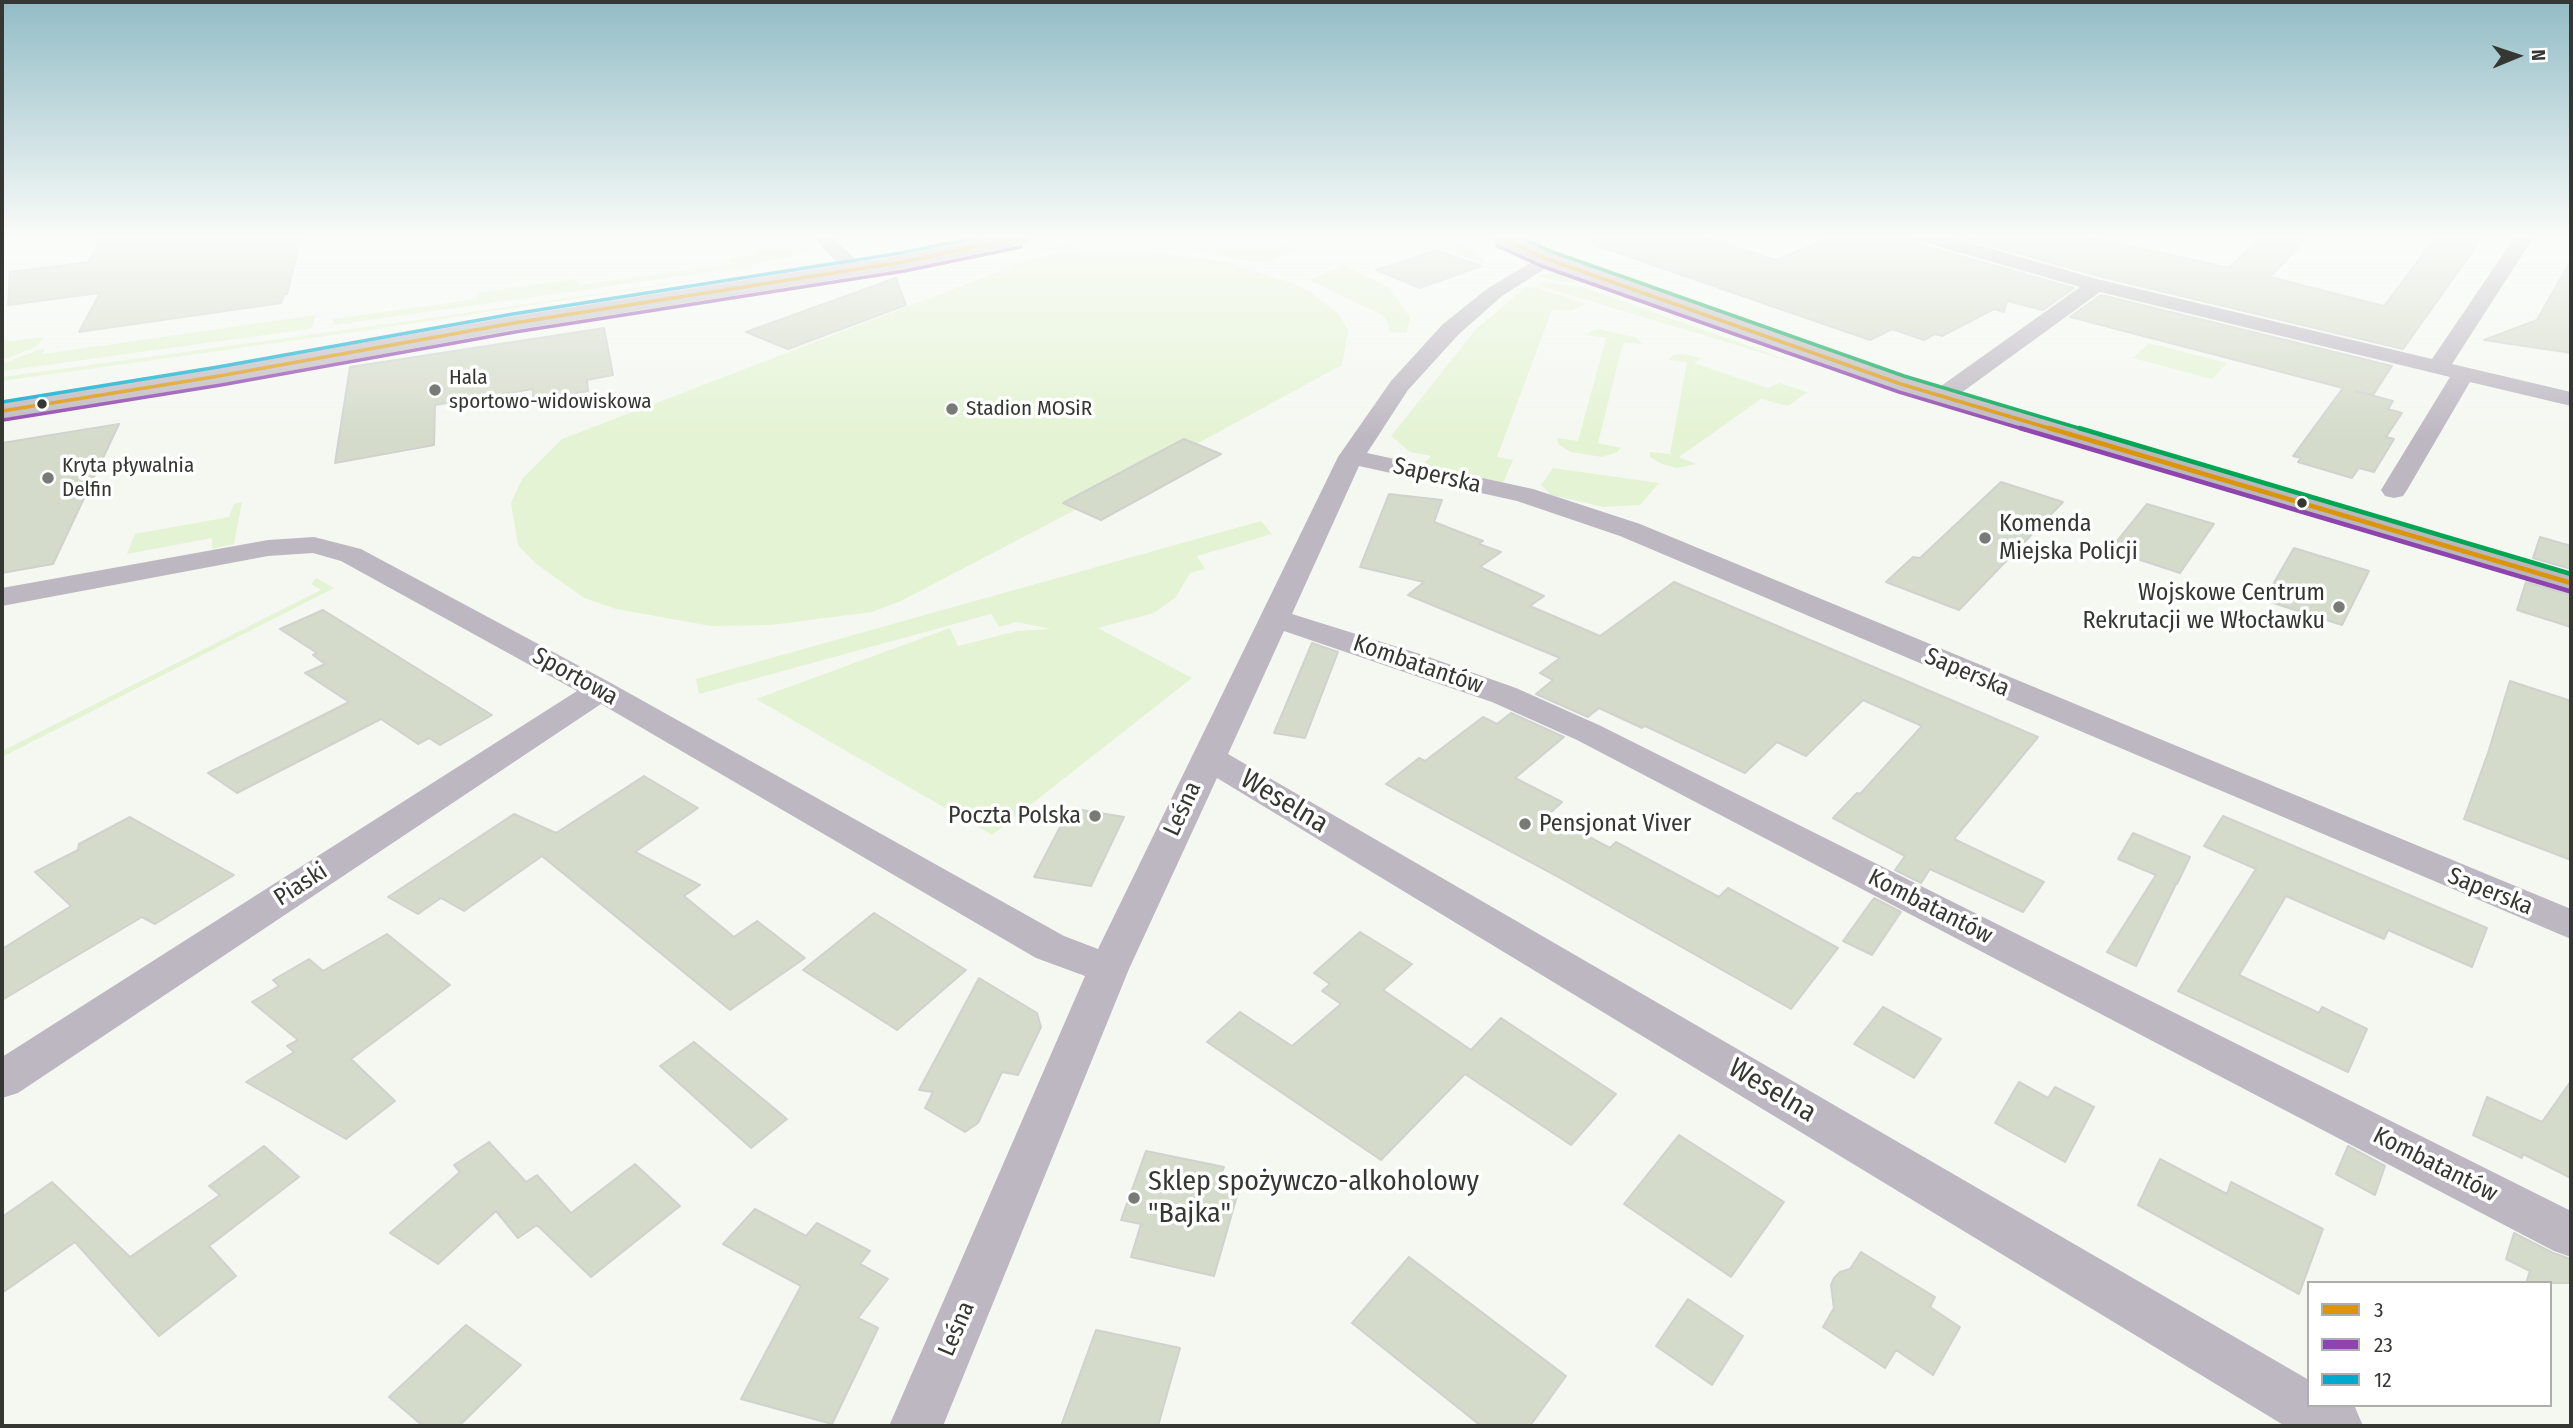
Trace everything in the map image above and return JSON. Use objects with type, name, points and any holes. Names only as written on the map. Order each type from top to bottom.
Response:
[{"type":"main road","points":[[2,392],[571,305]]},
{"type":"main road","points":[[2,411],[632,305]]},
{"type":"street","name":"Leśna","points":[[916,1426],[1109,969],[1351,457],[1399,386],[1451,329],[1480,305]]},
{"type":"street","points":[[1676,305],[1942,396],[2571,583]]},
{"type":"street","points":[[1942,396],[2069,305]]},
{"type":"street","points":[[2178,305],[2571,399]]},
{"type":"street","points":[[2438,367],[2480,305]]},
{"type":"street","points":[[2394,490],[2464,373]]},
{"type":"street","name":"Saperska","points":[[1351,457],[1524,495],[1630,530],[2571,925]]},
{"type":"street","name":"Sportowa","points":[[2,597],[268,548],[314,545],[351,555],[600,690],[1050,947],[1109,969]]},
{"type":"street","name":"Kombatantów","points":[[1273,618],[1409,660],[1504,695],[1589,733],[2571,1235]]},
{"type":"street","name":"Piaski","points":[[2,1080],[600,690]]},
{"type":"street","name":"Weselna","points":[[1208,757],[2336,1426]]},
{"type":"green space","points":[[436,305],[479,305],[334,325],[333,319]]},
{"type":"green space","points":[[535,305],[2,381],[2,377]]},
{"type":"green space","points":[[684,305],[423,346],[553,323]]},
{"type":"green space","name":"Stadion MOSiR","points":[[913,305],[1327,305],[1339,314],[1348,331],[1342,365],[1077,509],[901,601],[872,612],[771,625],[711,626],[616,609],[584,598],[535,563],[518,545],[511,503],[522,479],[562,439]]},
{"type":"green space","points":[[1360,305],[1401,305],[1410,317],[1407,333],[1390,332],[1382,315]]},
{"type":"green space","points":[[1505,305],[1585,305],[1572,311],[1552,310],[1497,457],[1513,460],[1503,483],[1423,464],[1431,456],[1410,452],[1391,436],[1476,329]]},
{"type":"green space","points":[[1602,305],[1632,305],[1799,364]]},
{"type":"green space","points":[[1646,305],[1658,305],[1811,360],[1819,369],[1806,361]]},
{"type":"green space","points":[[316,315],[309,329],[2,371],[2,364],[38,350],[45,349],[43,354]]},
{"type":"green space","points":[[1599,329],[1637,338],[1642,344],[1623,343],[1598,443],[1621,448],[1602,457],[1571,452],[1558,444],[1557,438],[1578,441],[1606,338],[1587,335]]},
{"type":"green space","points":[[44,337],[36,347],[2,360],[2,339],[11,341]]},
{"type":"green space","points":[[2149,343],[2227,363],[2212,379],[2133,358]]},
{"type":"green space","points":[[1673,355],[1701,358],[1694,363],[1768,388],[1779,383],[1808,392],[1788,406],[1761,399],[1679,457],[1696,464],[1677,468],[1662,464],[1650,457],[1650,452],[1670,454],[1687,362],[1668,360]]},
{"type":"green space","points":[[1553,468],[1659,483],[1640,505],[1604,507],[1551,495],[1541,485]]},
{"type":"green space","points":[[242,502],[234,544],[212,549],[212,538],[127,554],[135,534],[229,517],[234,504]]},
{"type":"green space","points":[[1261,521],[1272,534],[1197,556],[1205,569],[1190,573],[1176,597],[1154,613],[1098,628],[1192,678],[992,835],[756,699],[950,628],[958,646],[1017,631],[1051,629],[1017,622],[999,627],[991,614],[699,694],[696,679]]},
{"type":"green space","points":[[316,578],[334,588],[2,757],[2,751],[321,590],[311,584]]},
{"type":"building","points":[[94,305],[270,305],[79,332]]},
{"type":"building","points":[[822,305],[906,305],[788,349],[746,332]]},
{"type":"building","points":[[1768,305],[2006,305],[2004,312],[1994,309],[1942,336],[1935,334],[1924,340],[1892,329],[1870,340]]},
{"type":"building","points":[[2022,305],[2051,305],[2043,310]]},
{"type":"building","points":[[2087,305],[2141,305],[2392,366],[2373,395],[2355,391],[2393,401],[2388,409],[2402,413],[2386,437],[2394,439],[2374,472],[2359,468],[2352,478],[2298,462],[2301,458],[2293,456],[2343,388],[2070,317]]},
{"type":"building","points":[[2218,305],[2435,305],[2403,349]]},
{"type":"building","points":[[2546,305],[2571,305],[2571,353],[2484,340],[2537,320]]},
{"type":"building","name":"Hala sportowo-widowiskowa","points":[[604,328],[613,375],[587,380],[588,391],[533,402],[533,389],[435,405],[434,445],[335,463],[350,367]]},
{"type":"building","name":"Kryta pływalnia Delfin","points":[[119,424],[53,564],[2,573],[2,443]]},
{"type":"building","points":[[1184,439],[1221,454],[1101,520],[1063,503]]},
{"type":"building","name":"Komenda Miejska Policji","points":[[2001,482],[2063,502],[1959,610],[1886,582],[1913,557],[1920,558]]},
{"type":"building","points":[[1389,494],[1442,500],[1434,522],[1483,541],[1479,544],[1501,552],[1480,567],[1544,596],[1530,606],[1600,636],[1674,582],[2038,737],[1954,839],[2044,882],[2023,912],[1930,869],[1921,883],[1895,870],[1905,856],[1833,818],[1857,793],[1860,794],[1922,726],[1863,700],[1806,756],[1777,742],[1745,773],[1645,726],[1642,728],[1599,708],[1588,717],[1536,694],[1553,680],[1540,673],[1560,658],[1408,595],[1424,582],[1360,567]]},
{"type":"building","points":[[2147,504],[2214,524],[2180,573],[2110,550]]},
{"type":"building","points":[[2540,537],[2571,546],[2571,569],[2533,558]]},
{"type":"building","points":[[2294,548],[2369,571],[2342,625],[2264,600]]},
{"type":"building","points":[[2526,582],[2571,595],[2571,627],[2517,610]]},
{"type":"building","points":[[323,610],[492,715],[440,745],[429,738],[418,744],[381,719],[237,793],[208,773],[349,702],[305,673],[325,664],[313,655],[317,653],[280,629]]},
{"type":"building","points":[[1312,643],[1338,652],[1305,738],[1274,733]]},
{"type":"building","points":[[2510,681],[2571,701],[2571,860],[2464,819]]},
{"type":"building","points":[[1511,713],[1564,737],[1515,778],[1562,802],[1548,815],[1610,848],[1616,842],[1719,897],[1728,888],[1838,948],[1791,1009],[1560,878],[1386,784],[1419,758],[1425,761],[1483,717],[1497,724]]},
{"type":"building","points":[[644,776],[698,808],[635,852],[700,885],[684,896],[734,937],[757,921],[805,958],[730,1010],[542,856],[464,911],[441,898],[418,914],[388,897],[514,814],[556,833]]},
{"type":"building","points":[[1070,808],[1124,817],[1091,886],[1034,877]]},
{"type":"building","points":[[2223,816],[2487,928],[2472,967],[2388,930],[2384,939],[2286,896],[2239,975],[2319,1013],[2322,1007],[2367,1029],[2348,1072],[2178,991],[2256,869],[2204,846]]},
{"type":"building","points":[[130,817],[234,875],[155,924],[142,917],[2,1000],[2,949],[71,906],[35,872],[78,850],[79,844]]},
{"type":"building","points":[[2133,833],[2190,857],[2177,884],[2174,883],[2176,884],[2136,966],[2107,952],[2156,875],[2118,859]]},
{"type":"building","points":[[1874,898],[1901,912],[1872,955],[1843,941]]},
{"type":"building","points":[[874,913],[966,970],[897,1030],[803,970]]},
{"type":"building","points":[[1360,932],[1412,964],[1383,990],[1471,1050],[1501,1018],[1616,1094],[1571,1145],[1465,1074],[1381,1160],[1207,1042],[1240,1012],[1292,1046],[1341,1004],[1322,991],[1330,984],[1314,973]]},
{"type":"building","points":[[387,934],[450,985],[351,1059],[395,1101],[346,1139],[246,1082],[294,1052],[287,1046],[298,1040],[252,1002],[279,986],[273,980],[309,959],[323,971]]},
{"type":"building","points":[[979,978],[1037,1013],[1041,1027],[1018,1075],[1002,1072],[978,1123],[965,1132],[925,1108],[933,1092],[919,1090]]},
{"type":"building","points":[[1883,1007],[1941,1039],[1914,1078],[1854,1044]]},
{"type":"building","points":[[694,1042],[787,1119],[751,1148],[660,1066]]},
{"type":"building","points":[[2571,1081],[2571,1178],[2523,1154],[2522,1158],[2473,1135],[2487,1097],[2542,1122]]},
{"type":"building","points":[[2019,1082],[2048,1098],[2055,1087],[2094,1107],[2065,1162],[1995,1123]]},
{"type":"building","points":[[1679,1135],[1784,1202],[1731,1277],[1624,1204]]},
{"type":"building","points":[[489,1142],[526,1182],[537,1175],[571,1213],[635,1164],[680,1206],[591,1277],[537,1225],[518,1238],[496,1211],[438,1264],[390,1233],[460,1172],[454,1165]]},
{"type":"building","points":[[264,1146],[299,1177],[209,1246],[236,1276],[159,1336],[75,1242],[2,1293],[2,1217],[52,1182],[130,1257],[220,1195],[209,1186]]},
{"type":"building","points":[[2348,1146],[2385,1166],[2375,1195],[2336,1174]]},
{"type":"building","points":[[1146,1151],[1224,1167],[1220,1178],[1241,1182],[1214,1276],[1131,1257],[1141,1224],[1121,1220]]},
{"type":"building","points":[[2160,1159],[2227,1194],[2231,1182],[2323,1229],[2299,1294],[2138,1205]]},
{"type":"building","points":[[755,1209],[806,1236],[817,1223],[870,1251],[860,1264],[888,1279],[858,1318],[878,1328],[832,1424],[741,1399],[801,1286],[723,1244]]},
{"type":"building","points":[[2514,1233],[2571,1259],[2571,1283],[2527,1281],[2530,1271],[2506,1259]]},
{"type":"building","points":[[1861,1252],[1935,1297],[1930,1307],[1960,1327],[1933,1375],[1896,1350],[1885,1368],[1823,1327],[1834,1308],[1831,1285],[1834,1278],[1840,1272],[1850,1269]]},
{"type":"building","points":[[1409,1257],[1566,1376],[1530,1426],[1481,1426],[1352,1323]]},
{"type":"building","points":[[1688,1299],[1743,1336],[1712,1385],[1656,1346]]},
{"type":"building","points":[[466,1325],[521,1365],[459,1426],[423,1426],[389,1397]]},
{"type":"building","points":[[1096,1330],[1180,1348],[1158,1426],[1061,1426]]},
{"type":"transit line","name":"12","points":[[2,402],[573,305]]},
{"type":"transit line","name":"3","points":[[2,411],[631,305]]},
{"type":"transit line","name":"23","points":[[3,420],[689,305]]},
{"type":"transit line","name":"23","points":[[1651,305],[1899,392],[2569,591]]},
{"type":"transit line","name":"3","points":[[1676,305],[1901,384],[2571,583]]},
{"type":"transit line","points":[[1702,305],[1904,376],[2571,574]]},
{"type":"place","name":"Hala sportowo-widowiskowa","points":[[435,390]]},
{"type":"place","name":"Stadion MOSiR","points":[[952,409]]},
{"type":"place","name":"Kryta pływalnia Delfin","points":[[48,478]]},
{"type":"place","name":"Komenda Miejska Policji","points":[[1985,538]]},
{"type":"place","name":"Wojskowe Centrum Rekrutacji we Włocławku","points":[[2339,607]]},
{"type":"place","name":"Poczta Polska","points":[[1095,816]]},
{"type":"place","name":"Pensjonat Viver","points":[[1525,824]]},
{"type":"place","name":"Sklep spożywczo-alkoholowy \"Bajka\"","points":[[1134,1198]]}]
